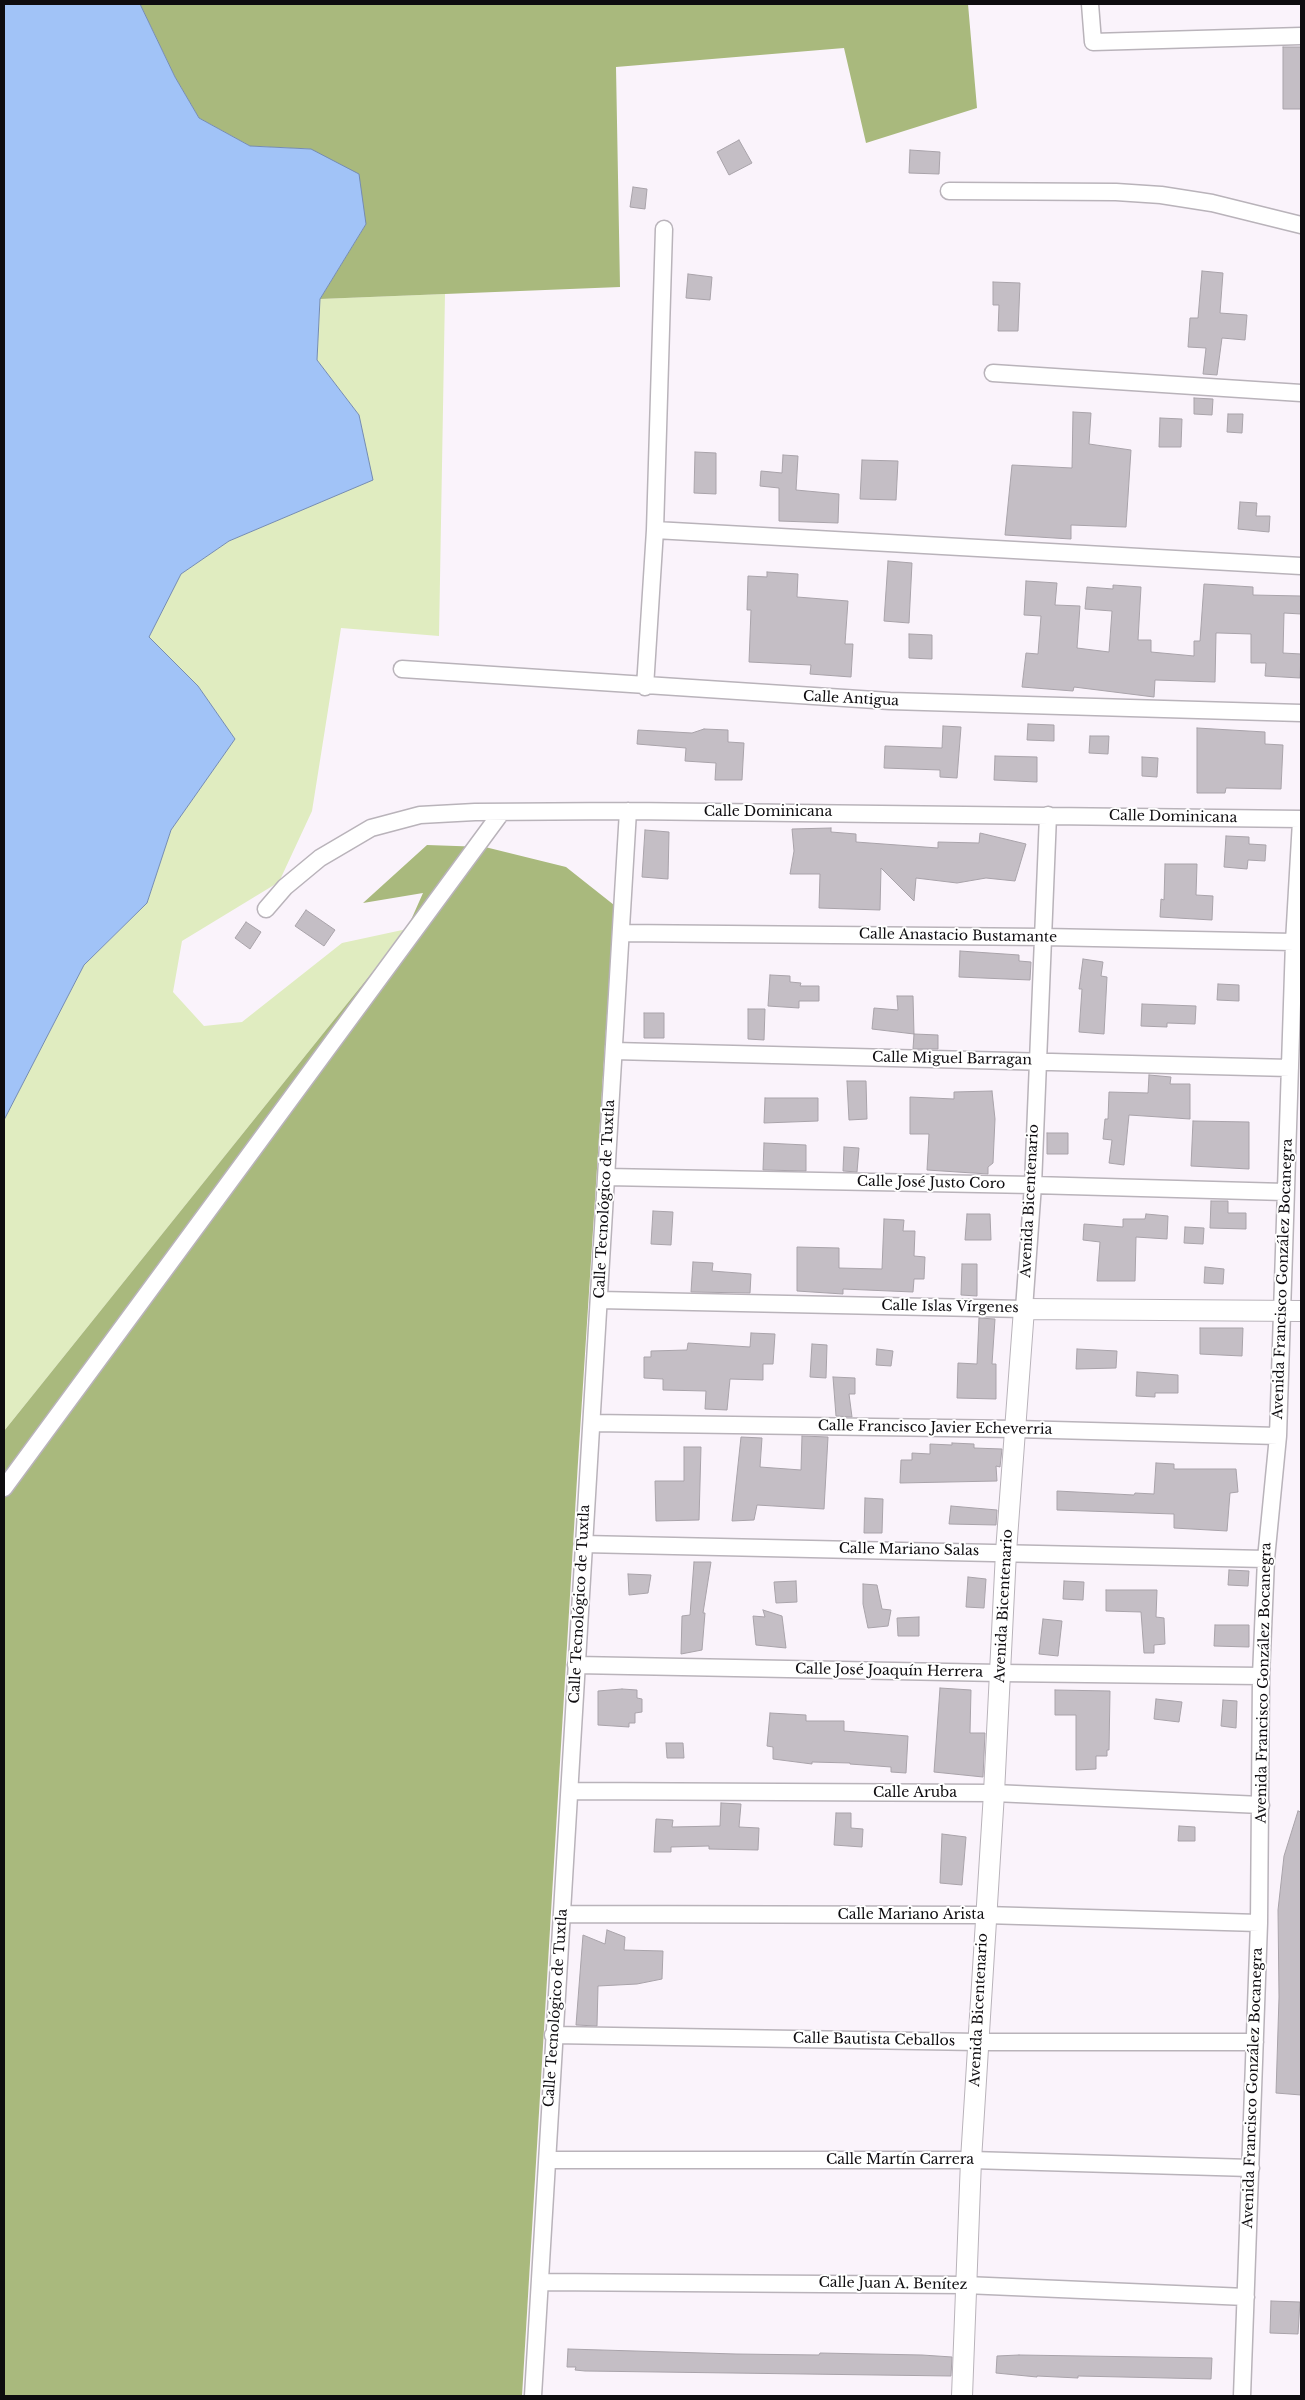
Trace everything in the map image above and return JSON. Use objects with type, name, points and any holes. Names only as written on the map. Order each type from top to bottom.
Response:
[{"type":"street","points":[[1090,4],[1092,42],[1301,36]]},
{"type":"street","points":[[949,191],[1116,192],[1161,195],[1212,203],[1301,225]]},
{"type":"street","points":[[645,687],[655,530],[664,229]]},
{"type":"street","points":[[993,373],[1301,393]]},
{"type":"street","points":[[655,530],[1301,566]]},
{"type":"street","name":"Calle Antigua","points":[[402,669],[645,687],[890,701],[1301,714]]},
{"type":"street","name":"Calle Dominicana","points":[[266,909],[285,887],[320,858],[371,828],[420,815],[628,811],[1048,815],[1301,820]]},
{"type":"street","name":"Calle Tecnológico de Tuxtla","points":[[533,2396],[548,2160],[553,2034],[570,1791],[583,1544],[592,1423],[628,811]]},
{"type":"street","points":[[4,1488],[501,813]]},
{"type":"street","name":"Avenida Bicentenario","points":[[962,2396],[970,2160],[994,1793],[1006,1552],[1033,1185],[1048,815]]},
{"type":"street","name":"Avenida Francisco González Bocanegra","points":[[1242,2396],[1259,1923],[1261,1676],[1266,1559],[1278,1436],[1294,942],[1301,820]]},
{"type":"street","name":"Calle Anastacio Bustamante","points":[[622,933],[1044,937],[1294,942]]},
{"type":"street","name":"Calle Miguel Barragan","points":[[614,1051],[1290,1068]]},
{"type":"street","name":"Calle José Justo Coro","points":[[606,1177],[1286,1192]]},
{"type":"street","name":"Calle Islas Vírgenes","points":[[599,1300],[1024,1309],[1301,1311]]},
{"type":"street","name":"Calle Francisco Javier Echeverria","points":[[592,1423],[1016,1429],[1278,1436]]},
{"type":"street","name":"Calle Mariano Salas","points":[[583,1544],[1266,1559]]},
{"type":"street","name":"Calle José Joaquín Herrera","points":[[576,1665],[1261,1676]]},
{"type":"street","name":"Calle Aruba","points":[[570,1791],[994,1793],[1261,1805]]},
{"type":"street","name":"Calle Mariano Arista","points":[[562,1914],[985,1915],[1259,1923]]},
{"type":"street","name":"Calle Bautista Ceballos","points":[[553,2034],[978,2042],[1255,2042]]},
{"type":"street","name":"Calle Martín Carrera","points":[[548,2160],[970,2160],[1251,2168]]},
{"type":"street","name":"Calle Juan A. Benítez","points":[[540,2282],[965,2285],[1246,2297]]},
{"type":"green space","points":[[140,4],[968,4],[977,108],[866,143],[844,48],[616,67],[620,287],[320,299],[366,224],[311,149],[250,146],[199,118],[175,77]]},
{"type":"green space","points":[[445,294],[439,636],[341,628],[312,811],[279,882],[182,941],[173,992],[204,1026],[242,1022],[342,943],[407,929],[4,1431],[4,1120],[84,965],[147,903],[171,830],[235,739],[198,686],[149,637],[181,574],[229,541],[372,480],[359,415],[317,360],[320,299]]},
{"type":"green space","points":[[427,845],[485,847],[566,867],[614,905],[578,1462],[522,2396],[4,2396],[4,1431],[407,929],[423,893],[363,903]]},
{"type":"water","points":[[4,4],[140,4],[175,77],[199,118],[250,146],[311,149],[359,174],[366,224],[320,299],[317,360],[359,415],[373,480],[229,541],[181,574],[149,637],[198,686],[235,739],[171,830],[147,903],[84,965],[4,1120]]},
{"type":"building","points":[[1283,47],[1301,47],[1301,109],[1283,109]]},
{"type":"building","points":[[739,140],[752,163],[729,175],[717,152]]},
{"type":"building","points":[[910,150],[940,152],[939,174],[909,173]]},
{"type":"building","points":[[633,187],[647,189],[645,209],[630,207]]},
{"type":"building","points":[[1202,271],[1223,273],[1220,313],[1247,315],[1245,340],[1222,338],[1217,375],[1203,374],[1206,348],[1188,347],[1190,318],[1198,318]]},
{"type":"building","points":[[688,274],[712,277],[710,300],[686,298]]},
{"type":"building","points":[[993,282],[1020,283],[1018,331],[998,331],[999,305],[993,305]]},
{"type":"building","points":[[1194,398],[1213,399],[1212,415],[1194,414]]},
{"type":"building","points":[[1073,412],[1091,413],[1089,444],[1131,450],[1126,527],[1071,525],[1071,539],[1005,535],[1012,465],[1072,468]]},
{"type":"building","points":[[1228,414],[1243,414],[1242,433],[1227,432]]},
{"type":"building","points":[[1160,418],[1182,419],[1181,447],[1159,447]]},
{"type":"building","points":[[695,452],[716,453],[716,494],[694,493]]},
{"type":"building","points":[[783,455],[798,456],[796,490],[839,494],[838,523],[779,521],[779,488],[760,486],[761,471],[782,473]]},
{"type":"building","points":[[862,460],[898,461],[896,500],[860,499]]},
{"type":"building","points":[[1240,502],[1257,503],[1256,516],[1270,516],[1269,532],[1238,529]]},
{"type":"building","points":[[888,561],[912,563],[909,623],[884,621]]},
{"type":"building","points":[[767,572],[798,574],[797,597],[848,601],[845,644],[853,644],[851,677],[810,674],[811,665],[749,662],[751,610],[747,610],[748,576],[767,577]]},
{"type":"building","points":[[1026,581],[1057,583],[1055,605],[1080,606],[1077,648],[1109,652],[1112,611],[1085,609],[1087,587],[1113,589],[1113,585],[1141,587],[1138,640],[1151,640],[1151,652],[1194,656],[1194,641],[1200,641],[1204,584],[1253,587],[1253,595],[1301,596],[1301,614],[1284,613],[1283,653],[1301,654],[1300,678],[1265,676],[1266,663],[1251,663],[1251,634],[1216,633],[1215,682],[1155,680],[1154,697],[1074,687],[1073,691],[1022,687],[1026,653],[1038,654],[1041,616],[1024,615]]},
{"type":"building","points":[[909,634],[932,635],[932,659],[909,658]]},
{"type":"building","points":[[1028,724],[1054,725],[1054,741],[1027,740]]},
{"type":"building","points":[[943,726],[961,727],[957,778],[940,777],[940,770],[884,768],[885,746],[942,748]]},
{"type":"building","points":[[1197,728],[1265,732],[1265,744],[1283,745],[1281,789],[1226,788],[1225,793],[1197,793]]},
{"type":"building","points":[[704,729],[728,730],[728,742],[744,743],[742,780],[715,780],[716,763],[685,761],[686,748],[637,744],[638,730],[692,733]]},
{"type":"building","points":[[1090,736],[1109,736],[1108,754],[1089,753]]},
{"type":"building","points":[[995,756],[1037,757],[1037,782],[994,780]]},
{"type":"building","points":[[1142,757],[1158,758],[1157,777],[1142,776]]},
{"type":"building","points":[[831,828],[831,832],[856,834],[856,842],[938,848],[938,842],[979,843],[980,833],[1026,844],[1015,881],[986,878],[957,883],[916,878],[914,901],[881,868],[880,910],[819,908],[820,874],[790,874],[794,851],[792,829]]},
{"type":"building","points":[[645,830],[669,832],[668,879],[642,877]]},
{"type":"building","points":[[1226,836],[1249,837],[1249,844],[1266,845],[1265,861],[1248,860],[1247,869],[1224,867]]},
{"type":"building","points":[[1165,864],[1197,864],[1196,895],[1213,896],[1212,920],[1160,917],[1161,899],[1164,900]]},
{"type":"building","points":[[306,910],[335,930],[324,946],[295,926]]},
{"type":"building","points":[[246,922],[261,932],[250,949],[235,938]]},
{"type":"building","points":[[960,951],[1019,955],[1019,961],[1031,962],[1030,980],[959,977]]},
{"type":"building","points":[[1083,959],[1103,962],[1101,976],[1107,977],[1104,1034],[1079,1032],[1082,989],[1079,989]]},
{"type":"building","points":[[770,975],[790,976],[790,982],[801,983],[800,986],[819,986],[819,1001],[799,1001],[799,1008],[768,1006]]},
{"type":"building","points":[[1218,984],[1239,985],[1239,1001],[1217,1000]]},
{"type":"building","points":[[897,996],[913,996],[914,1034],[872,1029],[874,1008],[898,1010]]},
{"type":"building","points":[[1142,1004],[1196,1006],[1195,1024],[1167,1023],[1167,1027],[1141,1026]]},
{"type":"building","points":[[748,1009],[765,1009],[764,1040],[748,1039]]},
{"type":"building","points":[[644,1013],[664,1013],[664,1038],[644,1038]]},
{"type":"building","points":[[914,1034],[938,1035],[938,1049],[913,1049]]},
{"type":"building","points":[[1149,1075],[1171,1077],[1170,1084],[1190,1084],[1190,1119],[1129,1115],[1124,1165],[1109,1163],[1112,1140],[1103,1139],[1105,1119],[1108,1119],[1109,1092],[1148,1093]]},
{"type":"building","points":[[847,1081],[866,1081],[867,1119],[849,1120]]},
{"type":"building","points":[[992,1091],[995,1119],[993,1163],[988,1167],[988,1174],[927,1170],[929,1134],[910,1134],[910,1097],[954,1099],[954,1092]]},
{"type":"building","points":[[765,1098],[818,1098],[818,1121],[764,1123]]},
{"type":"building","points":[[1193,1121],[1249,1122],[1249,1169],[1191,1166]]},
{"type":"building","points":[[1047,1133],[1068,1133],[1068,1154],[1047,1154]]},
{"type":"building","points":[[764,1143],[806,1145],[806,1171],[763,1170]]},
{"type":"building","points":[[844,1147],[859,1148],[857,1172],[843,1171]]},
{"type":"building","points":[[1211,1201],[1228,1201],[1228,1213],[1246,1213],[1246,1229],[1210,1228]]},
{"type":"building","points":[[653,1211],[673,1212],[671,1245],[651,1244]]},
{"type":"building","points":[[967,1214],[990,1214],[991,1240],[965,1240]]},
{"type":"building","points":[[1146,1214],[1168,1216],[1167,1239],[1136,1237],[1135,1281],[1097,1281],[1100,1242],[1083,1240],[1084,1224],[1123,1227],[1123,1219],[1145,1219]]},
{"type":"building","points":[[884,1219],[904,1220],[903,1231],[915,1231],[914,1256],[925,1257],[924,1279],[914,1279],[913,1292],[843,1289],[843,1294],[797,1291],[797,1247],[839,1248],[839,1268],[882,1269]]},
{"type":"building","points":[[1185,1227],[1204,1228],[1203,1244],[1184,1243]]},
{"type":"building","points":[[693,1262],[713,1263],[712,1271],[751,1274],[750,1293],[691,1292]]},
{"type":"building","points":[[962,1264],[977,1264],[977,1296],[961,1295]]},
{"type":"building","points":[[1205,1267],[1224,1269],[1223,1284],[1204,1283]]},
{"type":"building","points":[[979,1318],[995,1319],[992,1364],[996,1364],[996,1399],[957,1398],[958,1363],[977,1364]]},
{"type":"building","points":[[1200,1328],[1243,1328],[1242,1356],[1200,1354]]},
{"type":"building","points":[[751,1333],[775,1334],[773,1364],[763,1364],[763,1380],[730,1379],[727,1410],[705,1409],[706,1391],[663,1390],[663,1379],[644,1378],[644,1357],[651,1357],[651,1351],[687,1350],[688,1343],[750,1347]]},
{"type":"building","points":[[812,1344],[827,1345],[826,1378],[810,1377]]},
{"type":"building","points":[[877,1349],[893,1351],[891,1366],[876,1365]]},
{"type":"building","points":[[1077,1349],[1117,1351],[1116,1368],[1076,1369]]},
{"type":"building","points":[[1137,1372],[1178,1375],[1178,1393],[1155,1393],[1155,1397],[1136,1396]]},
{"type":"building","points":[[833,1377],[855,1378],[855,1394],[849,1394],[852,1417],[836,1416]]},
{"type":"building","points":[[802,1436],[828,1437],[824,1509],[757,1505],[754,1520],[732,1521],[741,1437],[762,1438],[760,1467],[801,1470]]},
{"type":"building","points":[[952,1443],[974,1444],[974,1448],[1002,1449],[1000,1467],[996,1466],[997,1481],[900,1483],[901,1460],[912,1460],[912,1453],[930,1454],[930,1444],[952,1445]]},
{"type":"building","points":[[684,1447],[701,1447],[699,1520],[656,1521],[655,1481],[684,1481]]},
{"type":"building","points":[[1156,1463],[1174,1464],[1174,1469],[1236,1469],[1238,1492],[1230,1493],[1227,1531],[1174,1528],[1174,1514],[1057,1510],[1057,1491],[1134,1495],[1135,1493],[1154,1494]]},
{"type":"building","points":[[865,1498],[883,1499],[882,1533],[864,1533]]},
{"type":"building","points":[[951,1506],[997,1510],[996,1525],[949,1524]]},
{"type":"building","points":[[694,1562],[711,1562],[703,1613],[705,1613],[702,1650],[681,1654],[682,1616],[690,1615]]},
{"type":"building","points":[[1229,1570],[1249,1571],[1248,1586],[1228,1585]]},
{"type":"building","points":[[628,1574],[651,1575],[648,1593],[629,1595]]},
{"type":"building","points":[[968,1577],[986,1579],[984,1608],[966,1607]]},
{"type":"building","points":[[796,1581],[797,1602],[776,1603],[774,1582]]},
{"type":"building","points":[[1064,1581],[1084,1582],[1083,1600],[1063,1599]]},
{"type":"building","points":[[863,1584],[877,1585],[882,1609],[891,1610],[888,1626],[868,1628],[863,1604]]},
{"type":"building","points":[[1106,1590],[1157,1590],[1156,1617],[1164,1618],[1165,1644],[1154,1645],[1154,1653],[1144,1653],[1141,1612],[1106,1611]]},
{"type":"building","points":[[763,1610],[782,1616],[786,1648],[756,1645],[753,1616],[765,1617]]},
{"type":"building","points":[[919,1617],[919,1636],[898,1636],[897,1618]]},
{"type":"building","points":[[1043,1619],[1062,1621],[1058,1656],[1039,1654]]},
{"type":"building","points":[[1215,1625],[1249,1625],[1249,1647],[1214,1646]]},
{"type":"building","points":[[940,1688],[971,1690],[970,1733],[985,1733],[983,1777],[934,1772]]},
{"type":"building","points":[[637,1690],[637,1698],[642,1699],[642,1712],[635,1713],[635,1723],[629,1723],[629,1727],[598,1725],[598,1691]]},
{"type":"building","points":[[1055,1690],[1110,1691],[1109,1750],[1107,1750],[1107,1756],[1096,1756],[1096,1769],[1076,1770],[1076,1715],[1055,1715]]},
{"type":"building","points":[[1156,1699],[1182,1702],[1179,1722],[1154,1719]]},
{"type":"building","points":[[1223,1700],[1237,1701],[1236,1728],[1221,1726]]},
{"type":"building","points":[[770,1713],[806,1715],[806,1721],[844,1721],[844,1731],[908,1736],[906,1773],[891,1772],[891,1767],[850,1763],[812,1762],[812,1764],[773,1759],[773,1747],[767,1746]]},
{"type":"building","points":[[666,1743],[683,1743],[684,1758],[667,1758]]},
{"type":"building","points":[[721,1803],[741,1804],[739,1827],[759,1828],[758,1850],[709,1849],[709,1846],[671,1847],[671,1852],[654,1852],[656,1819],[673,1820],[672,1827],[720,1826]]},
{"type":"building","points":[[1298,1811],[1301,1812],[1301,2095],[1276,2093],[1279,1997],[1278,1910],[1284,1856]]},
{"type":"building","points":[[836,1813],[851,1813],[851,1828],[863,1829],[862,1847],[834,1845]]},
{"type":"building","points":[[1179,1826],[1195,1827],[1195,1841],[1178,1841]]},
{"type":"building","points":[[942,1834],[966,1837],[962,1885],[940,1883]]},
{"type":"building","points":[[607,1930],[625,1937],[624,1950],[663,1951],[662,1979],[637,1984],[598,1986],[597,2026],[576,2025],[583,1935],[605,1944]]},
{"type":"building","points":[[1271,2301],[1300,2302],[1298,2334],[1270,2333]]},
{"type":"building","points":[[568,2349],[952,2357],[951,2376],[585,2371],[575,2370],[576,2367],[567,2367]]},
{"type":"building","points":[[997,2356],[1212,2358],[1211,2379],[1037,2377],[996,2373]]}]
